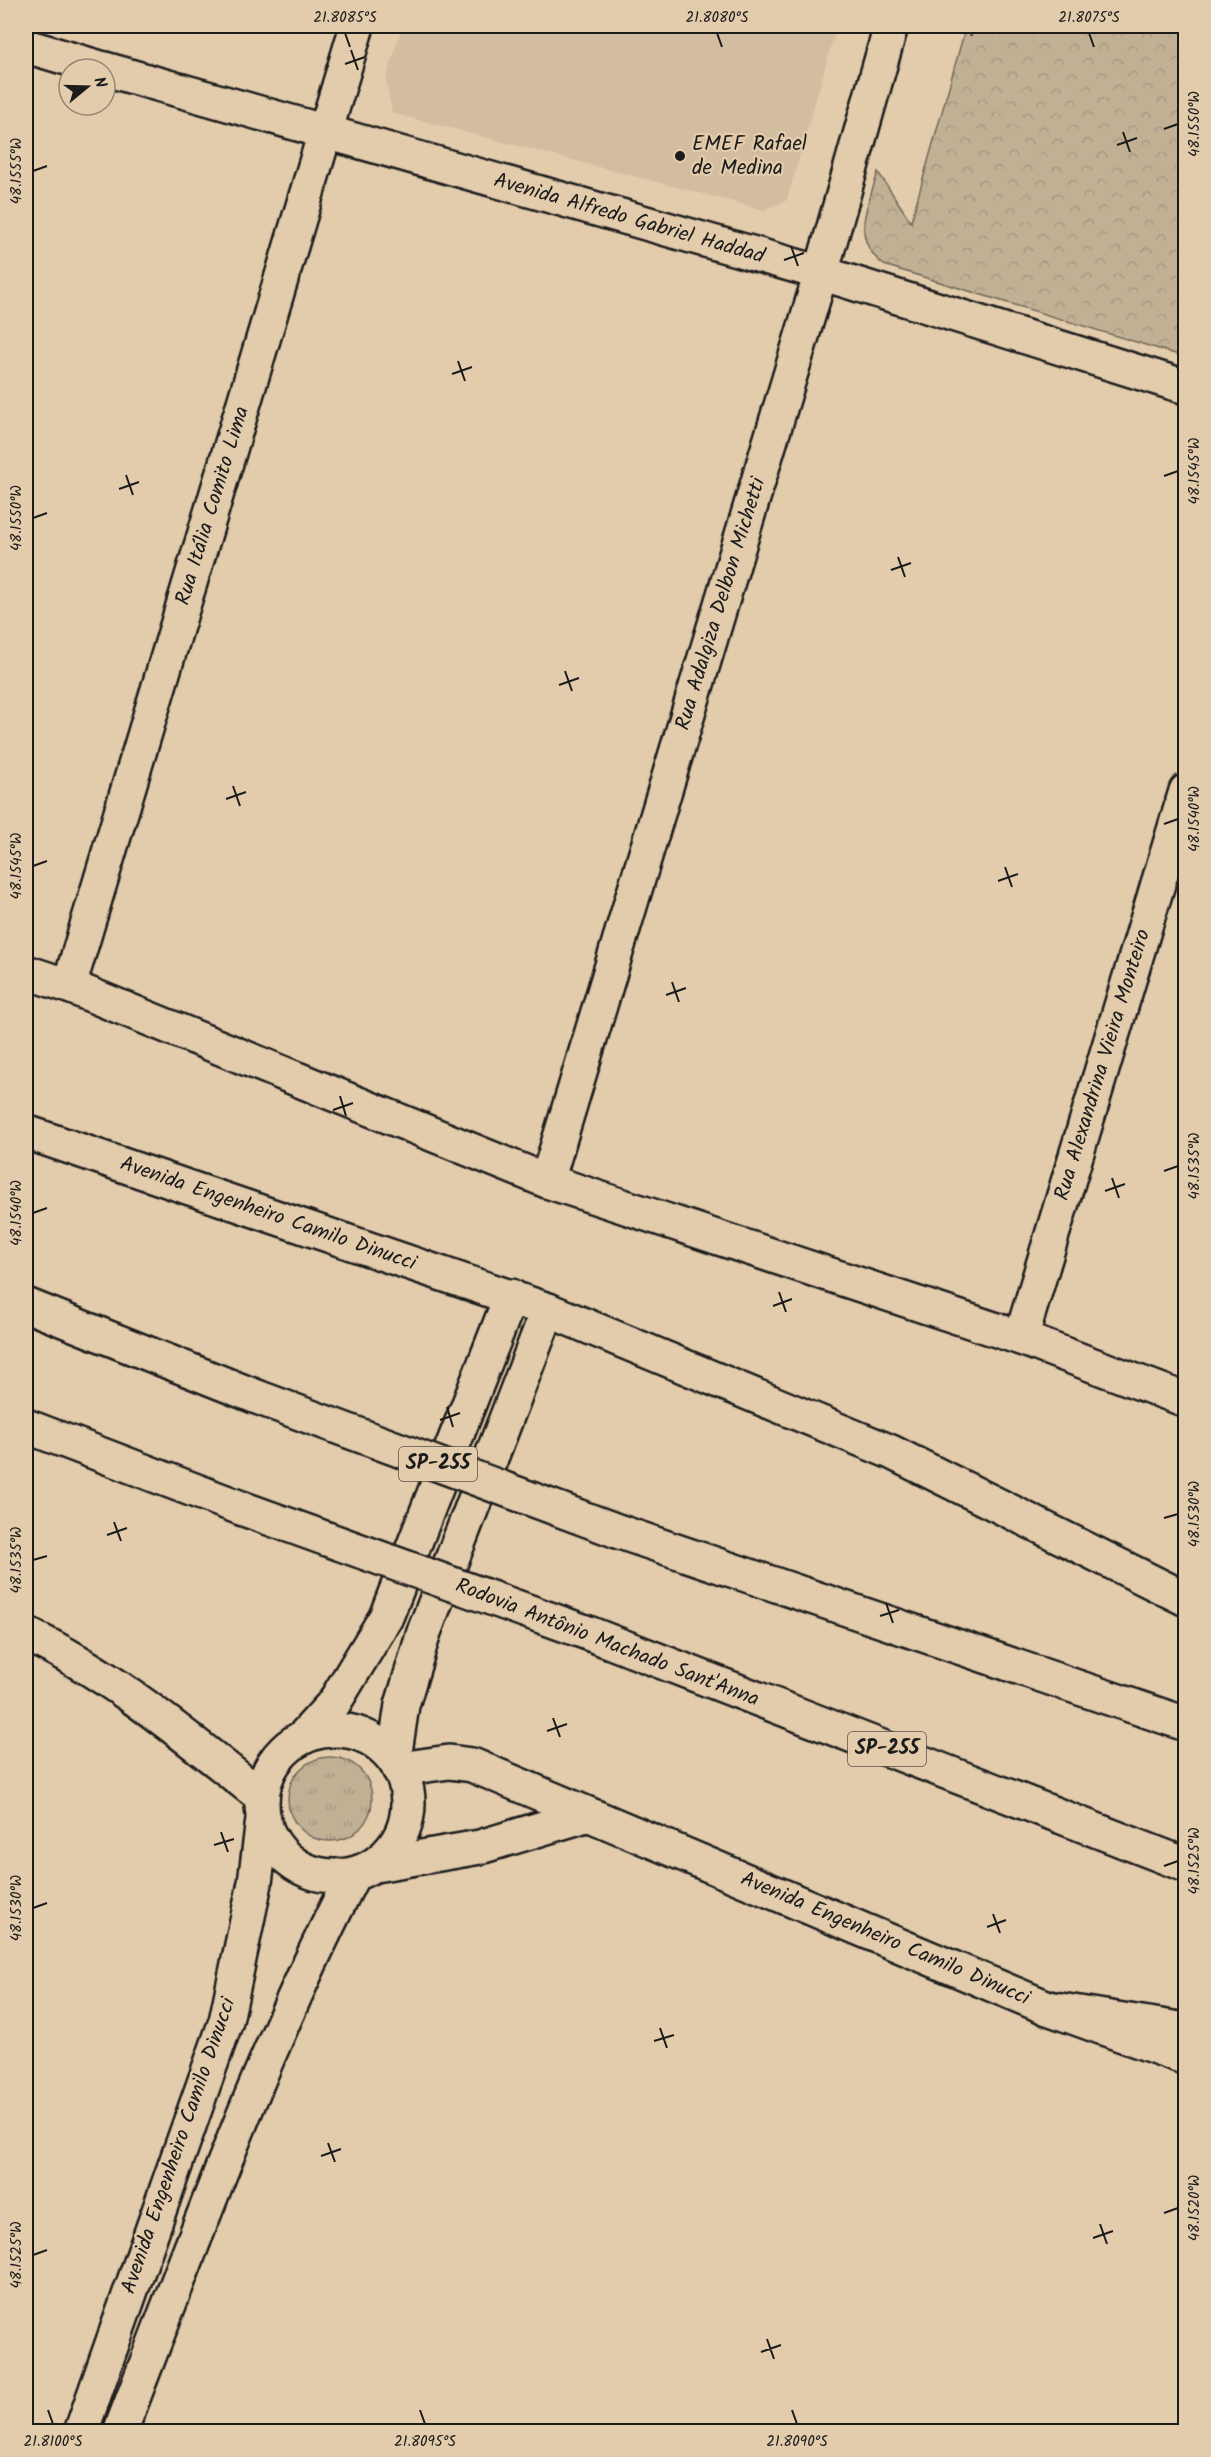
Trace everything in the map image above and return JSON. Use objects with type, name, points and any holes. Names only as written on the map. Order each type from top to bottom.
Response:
[{"type":"main road","name":"Rua Itália Comito Lima","points":[[69,986],[357,26]]},
{"type":"main road","name":"Rua Adalgiza Delbon Michetti","points":[[547,1180],[821,273],[891,26]]},
{"type":"main road","name":"Avenida Alfredo Gabriel Haddad","points":[[26,46],[64,57]]},
{"type":"main road","name":"Avenida Alfredo Gabriel Haddad","points":[[117,72],[821,273],[1185,387]]},
{"type":"main road","name":"Rua Alexandrina Vieira Monteiro","points":[[1021,1338],[1185,791]]},
{"type":"main road","points":[[26,972],[69,986],[547,1180],[1021,1338],[1185,1400]]},
{"type":"main road","name":"Avenida Engenheiro Camilo Dinucci","points":[[26,1132],[548,1310],[891,1452],[1185,1599]]},
{"type":"main road","points":[[511,1296],[386,1617],[334,1703],[303,1737],[282,1751],[268,1771],[262,1808],[272,1841],[287,1859],[307,1872],[330,1877],[480,1846],[586,1815]]},
{"type":"main road","name":"SP-255","points":[[26,1305],[257,1396],[620,1532],[1185,1724]]},
{"type":"main road","points":[[396,1764],[402,1705],[424,1632],[548,1310]]},
{"type":"main road","name":"Rodovia Antônio Machado Sant'Anna","points":[[26,1426],[241,1508],[588,1634],[1185,1865]]},
{"type":"main road","points":[[26,1635],[67,1654],[160,1716],[262,1808]]},
{"type":"main road","points":[[303,1737],[327,1730],[351,1731],[375,1742],[396,1764],[407,1794],[406,1822],[395,1846],[364,1870]]},
{"type":"main road","name":"Avenida Engenheiro Camilo Dinucci","points":[[396,1764],[449,1762],[472,1765],[1048,2008],[1185,2058]]},
{"type":"main road","name":"Avenida Engenheiro Camilo Dinucci","points":[[81,2432],[226,2021],[255,1883],[262,1808]]},
{"type":"main road","name":"Avenida Engenheiro Camilo Dinucci","points":[[120,2432],[258,2078],[315,1948],[364,1870]]},
{"type":"main road","points":[[1048,2008],[1185,2030]]},
{"type":"path","points":[[940,26],[970,34],[973,26]]},
{"type":"shaded area","name":"EMEF Rafael de Medina","points":[[402,26],[837,26],[787,200],[764,210],[392,113],[386,80]]},
{"type":"green space","points":[[966,26],[1185,26],[1185,357],[884,265],[873,255],[864,233],[864,222],[878,172],[911,222]]},
{"type":"green space","points":[[330,1757],[346,1760],[360,1769],[369,1783],[372,1799],[369,1815],[360,1829],[346,1838],[330,1841],[314,1838],[300,1829],[291,1815],[288,1799],[291,1783],[300,1769],[314,1760]]},
{"type":"place","name":"EMEF Rafael de Medina","points":[[680,156]]}]
